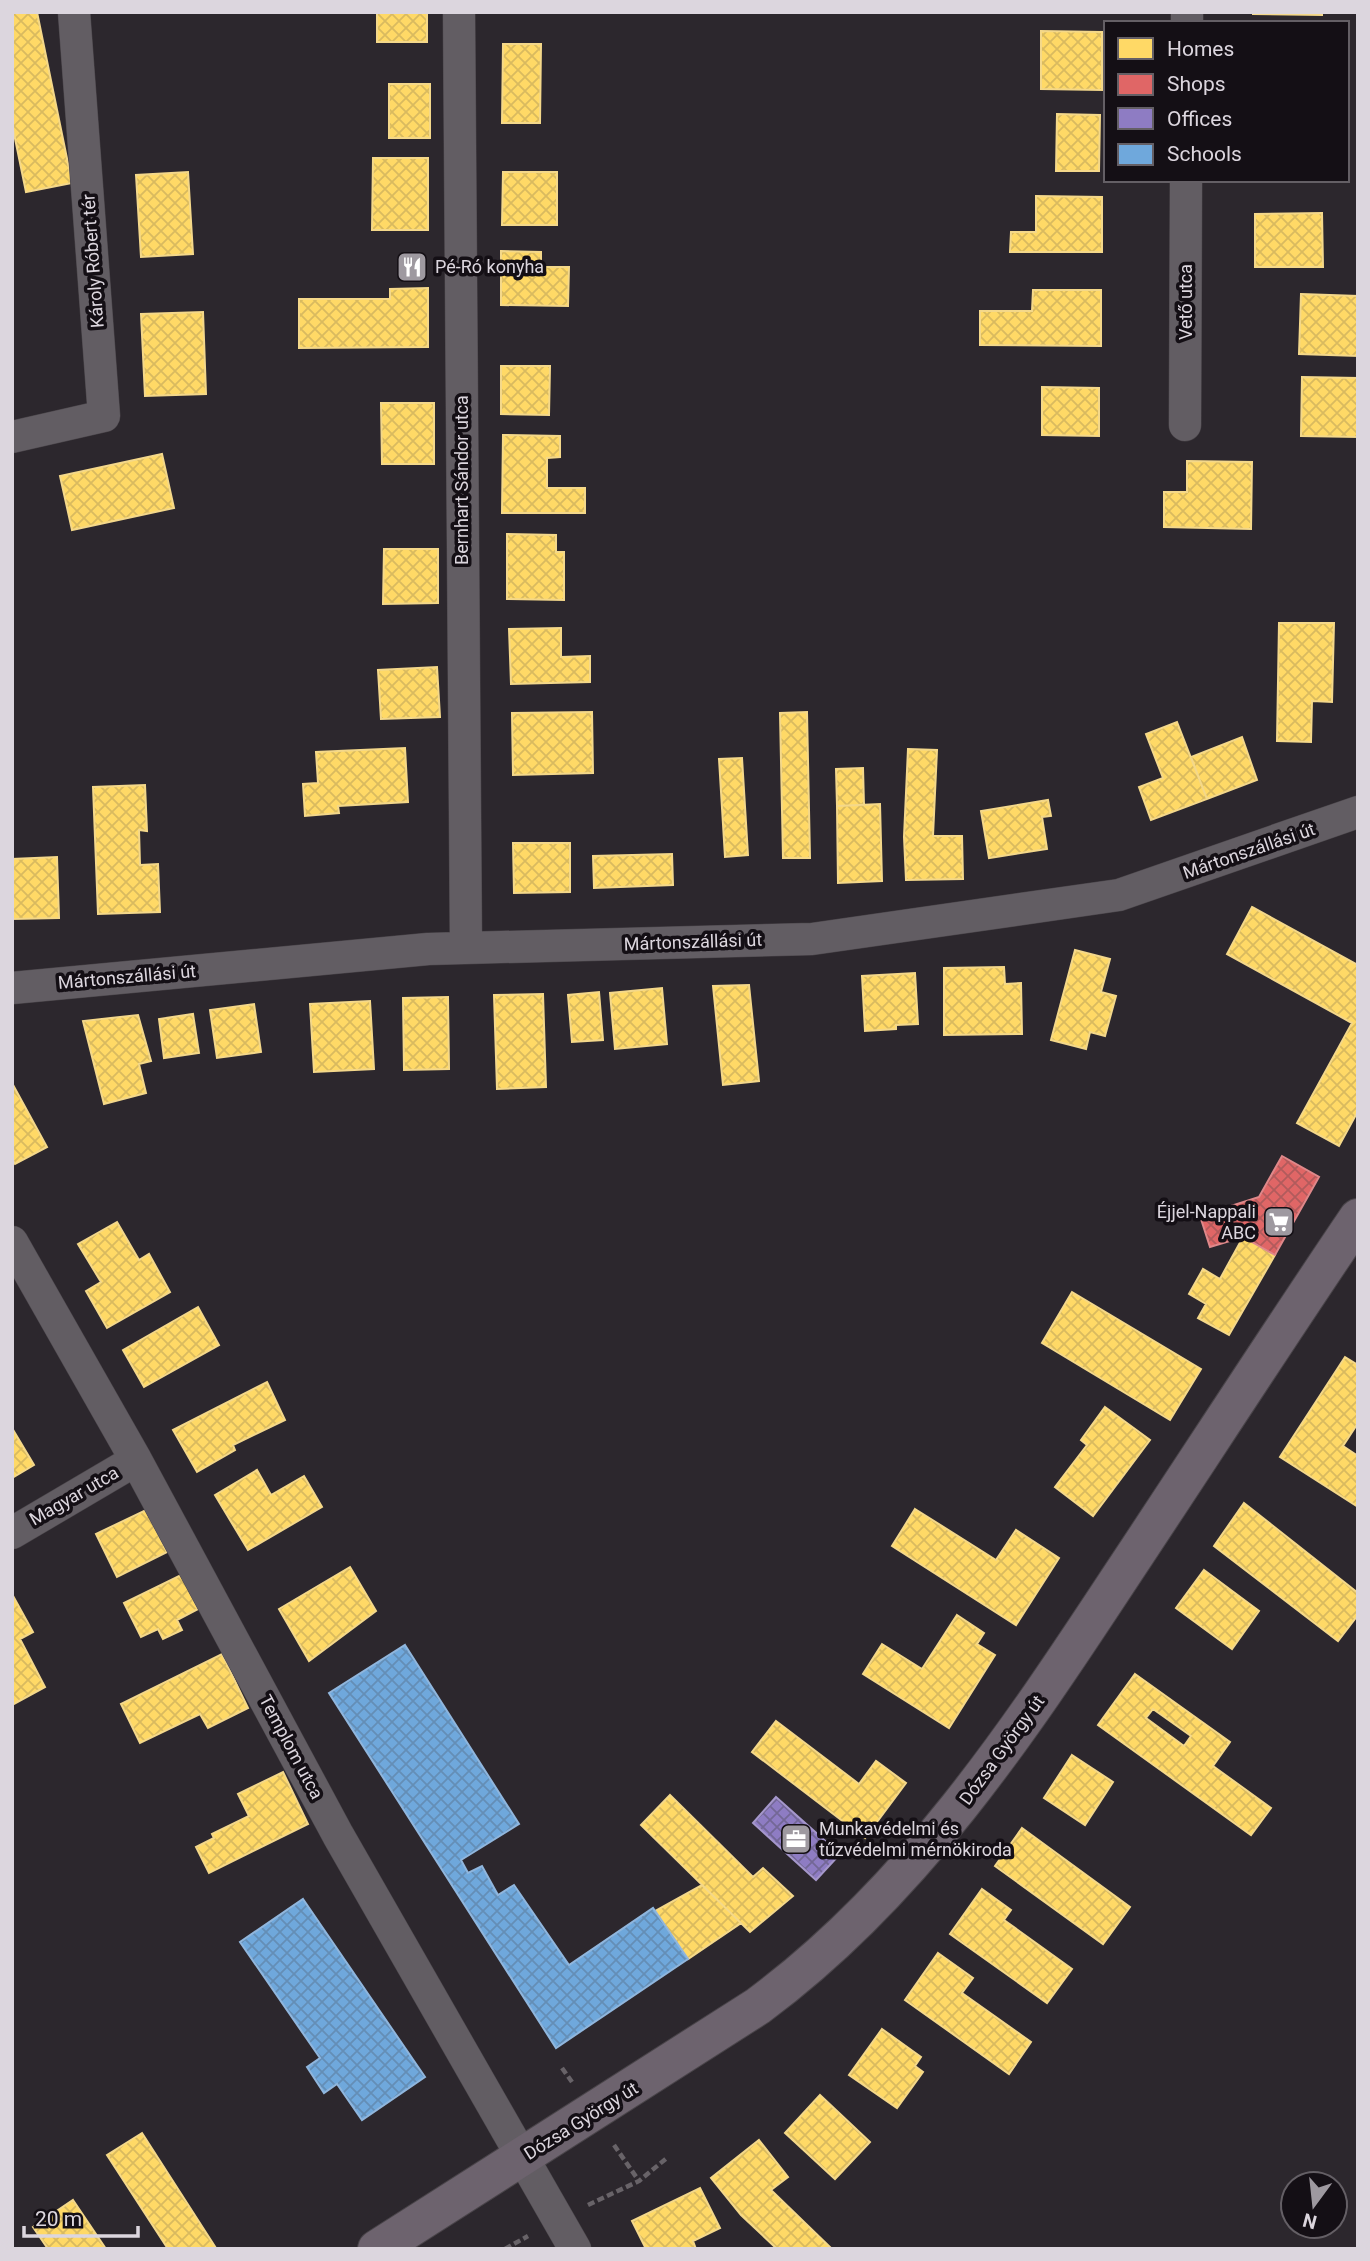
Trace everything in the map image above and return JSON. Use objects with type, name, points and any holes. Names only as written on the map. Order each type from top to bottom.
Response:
[{"type":"main road","name":"Dózsa György út","points":[[377,2249],[704,2043],[790,1983],[843,1937],[908,1869],[988,1772],[1057,1673],[1358,1218]]},
{"type":"street","name":"Károly Róbert tér","points":[[12,437],[104,416],[74,12]]},
{"type":"street","name":"Bernhart Sándor utca","points":[[460,12],[466,948]]},
{"type":"street","name":"Vető utca","points":[[1185,425],[1186,182]]},
{"type":"street","name":"Mártonszállási út","points":[[12,988],[466,948],[812,939],[1119,895],[1358,812]]},
{"type":"street","name":"Templom utca","points":[[12,1242],[136,1460],[338,1835],[575,2249]]},
{"type":"street","name":"Magyar utca","points":[[12,1533],[136,1460]]},
{"type":"building: Homes","points":[[12,12],[37,12],[72,183],[26,192],[12,124]]},
{"type":"building: Homes","points":[[377,12],[427,12],[427,42],[377,42]]},
{"type":"building: Homes","points":[[1322,12],[1322,15],[1253,14]]},
{"type":"building: Homes","points":[[1041,31],[1102,32],[1102,90],[1041,89]]},
{"type":"building: Homes","points":[[503,44],[541,44],[540,123],[502,123]]},
{"type":"building: Homes","points":[[389,84],[430,84],[430,138],[389,138]]},
{"type":"building: Homes","points":[[1057,114],[1100,115],[1099,171],[1056,171]]},
{"type":"building: Homes","points":[[373,158],[428,158],[428,230],[372,230]]},
{"type":"building: Homes","points":[[188,172],[193,254],[141,257],[136,175]]},
{"type":"building: Homes","points":[[503,172],[557,172],[557,225],[502,225]]},
{"type":"building: Homes","points":[[1036,196],[1102,197],[1102,252],[1010,252],[1011,232],[1036,232]]},
{"type":"building: Homes","points":[[1322,213],[1323,267],[1255,267],[1255,214]]},
{"type":"building: Homes","points":[[501,251],[541,252],[541,267],[569,267],[568,306],[501,305]]},
{"type":"building: Homes","points":[[428,288],[428,347],[299,348],[299,299],[390,299],[390,289]]},
{"type":"building: Homes","points":[[1033,290],[1101,290],[1101,346],[980,345],[980,311],[1032,311]]},
{"type":"building: Homes","points":[[1301,294],[1358,296],[1358,356],[1299,354]]},
{"type":"building: Homes","points":[[203,312],[206,394],[145,396],[141,314]]},
{"type":"building: Homes","points":[[501,366],[550,366],[549,415],[501,414]]},
{"type":"building: Homes","points":[[1302,377],[1358,378],[1358,437],[1301,436]]},
{"type":"building: Homes","points":[[1042,387],[1099,388],[1099,436],[1042,435]]},
{"type":"building: Homes","points":[[381,403],[434,403],[434,464],[382,464]]},
{"type":"building: Homes","points":[[503,435],[560,436],[560,457],[547,458],[547,488],[585,488],[585,513],[502,513]]},
{"type":"building: Homes","points":[[162,454],[174,508],[72,530],[60,476]]},
{"type":"building: Homes","points":[[1187,461],[1252,462],[1251,529],[1164,527],[1164,492],[1187,492]]},
{"type":"building: Homes","points":[[507,534],[556,535],[556,552],[564,552],[564,600],[507,599]]},
{"type":"building: Homes","points":[[384,549],[438,549],[438,603],[383,604]]},
{"type":"building: Homes","points":[[1279,623],[1334,623],[1332,702],[1312,701],[1311,742],[1277,741]]},
{"type":"building: Homes","points":[[561,628],[561,657],[590,656],[590,682],[511,684],[509,629]]},
{"type":"building: Homes","points":[[437,667],[440,717],[381,719],[378,670]]},
{"type":"building: Homes","points":[[592,712],[593,773],[513,775],[512,713]]},
{"type":"building: Homes","points":[[807,712],[810,858],[783,858],[780,713]]},
{"type":"building: Homes","points":[[1177,722],[1207,799],[1151,820],[1139,787],[1163,778],[1146,734]]},
{"type":"building: Homes","points":[[1242,737],[1257,780],[1207,799],[1191,757]]},
{"type":"building: Homes","points":[[405,748],[408,802],[338,806],[339,813],[305,816],[303,784],[318,783],[316,752]]},
{"type":"building: Homes","points":[[908,749],[937,750],[933,836],[962,836],[963,879],[906,880],[904,837]]},
{"type":"building: Homes","points":[[742,758],[748,855],[725,857],[719,759]]},
{"type":"building: Homes","points":[[863,768],[864,805],[837,806],[836,769]]},
{"type":"building: Homes","points":[[145,785],[147,831],[139,830],[140,865],[158,864],[160,912],[98,914],[93,787]]},
{"type":"building: Homes","points":[[1048,800],[1051,816],[1042,817],[1047,849],[989,858],[981,811]]},
{"type":"building: Homes","points":[[880,804],[882,881],[838,883],[837,806]]},
{"type":"building: Homes","points":[[513,843],[570,843],[570,892],[514,893]]},
{"type":"building: Homes","points":[[672,854],[673,885],[594,888],[593,856]]},
{"type":"building: Homes","points":[[57,857],[59,918],[12,919],[12,859]]},
{"type":"building: Homes","points":[[1252,907],[1358,965],[1358,1111],[1339,1146],[1297,1123],[1352,1023],[1227,954]]},
{"type":"building: Homes","points":[[1075,950],[1110,959],[1101,992],[1116,996],[1105,1036],[1090,1032],[1086,1049],[1051,1040]]},
{"type":"building: Homes","points":[[1004,967],[1005,984],[1021,983],[1022,1034],[944,1035],[944,968]]},
{"type":"building: Homes","points":[[915,973],[918,1024],[865,1031],[862,976]]},
{"type":"building: Homes","points":[[749,985],[759,1081],[723,1085],[713,986]]},
{"type":"building: Homes","points":[[662,988],[667,1044],[615,1049],[610,993]]},
{"type":"building: Homes","points":[[599,992],[603,1040],[572,1042],[568,995]]},
{"type":"building: Homes","points":[[543,994],[546,1087],[497,1089],[494,995]]},
{"type":"building: Homes","points":[[448,997],[449,1069],[404,1070],[403,998]]},
{"type":"building: Homes","points":[[370,1001],[374,1069],[314,1072],[310,1004]]},
{"type":"building: Homes","points":[[254,1004],[261,1052],[217,1058],[210,1010]]},
{"type":"building: Homes","points":[[193,1014],[199,1053],[164,1058],[159,1019]]},
{"type":"building: Homes","points":[[138,1015],[151,1061],[139,1064],[146,1093],[104,1104],[83,1021]]},
{"type":"building: Homes","points":[[12,1083],[47,1147],[15,1164],[12,1159]]},
{"type":"building: Homes","points":[[117,1222],[139,1260],[149,1254],[170,1292],[107,1328],[86,1291],[101,1282],[78,1244]]},
{"type":"building: Homes","points":[[1243,1237],[1275,1255],[1229,1335],[1198,1318],[1206,1304],[1189,1294],[1203,1269],[1220,1279]]},
{"type":"building: Homes","points":[[1072,1292],[1201,1369],[1170,1420],[1042,1343]]},
{"type":"building: Homes","points":[[198,1307],[219,1345],[144,1387],[123,1350]]},
{"type":"building: Homes","points":[[1345,1357],[1358,1365],[1358,1423],[1343,1446],[1358,1456],[1358,1507],[1280,1457]]},
{"type":"building: Homes","points":[[267,1382],[285,1420],[233,1445],[235,1450],[197,1472],[173,1430]]},
{"type":"building: Homes","points":[[1105,1407],[1150,1440],[1093,1516],[1055,1487],[1087,1445],[1081,1440]]},
{"type":"building: Homes","points":[[12,1428],[34,1465],[12,1478]]},
{"type":"building: Homes","points":[[257,1470],[271,1495],[304,1476],[322,1507],[248,1550],[215,1495]]},
{"type":"building: Homes","points":[[1244,1503],[1358,1593],[1358,1615],[1338,1641],[1214,1546]]},
{"type":"building: Homes","points":[[915,1509],[996,1560],[1016,1530],[1059,1558],[1016,1625],[892,1546]]},
{"type":"building: Homes","points":[[146,1510],[167,1552],[117,1577],[96,1534]]},
{"type":"building: Homes","points":[[350,1567],[376,1611],[309,1661],[279,1609]]},
{"type":"building: Homes","points":[[1204,1570],[1259,1611],[1232,1649],[1176,1608]]},
{"type":"building: Homes","points":[[181,1575],[198,1609],[177,1620],[182,1630],[163,1639],[158,1629],[141,1637],[124,1603]]},
{"type":"building: Homes","points":[[12,1594],[33,1632],[20,1639],[45,1687],[12,1705]]},
{"type":"building: Homes","points":[[957,1615],[984,1633],[977,1644],[995,1655],[949,1728],[863,1674],[882,1644],[922,1669]]},
{"type":"building: Homes","points":[[222,1654],[248,1708],[208,1728],[200,1714],[140,1743],[121,1704]]},
{"type":"building: Homes","points":[[1135,1674],[1230,1742],[1213,1766],[1271,1808],[1251,1835],[1098,1725]],"holes":[[[1153,1709],[1191,1736],[1184,1746],[1146,1718]]]},
{"type":"building: Homes","points":[[776,1721],[859,1784],[876,1761],[906,1783],[865,1838],[752,1752]]},
{"type":"building: Homes","points":[[1072,1755],[1113,1782],[1085,1825],[1044,1798]]},
{"type":"building: Homes","points":[[283,1772],[308,1824],[209,1873],[196,1847],[214,1838],[212,1834],[249,1816],[238,1794]]},
{"type":"building: Homes","points":[[670,1795],[753,1877],[763,1868],[793,1896],[750,1932],[641,1825]]},
{"type":"building: Homes","points":[[1022,1828],[1130,1907],[1103,1944],[995,1866]]},
{"type":"building: Homes","points":[[702,1885],[741,1923],[688,1959],[655,1911]]},
{"type":"building: Homes","points":[[982,1889],[1011,1910],[1004,1920],[1072,1969],[1047,2003],[950,1934]]},
{"type":"building: Homes","points":[[938,1953],[973,1978],[962,1993],[1031,2042],[1009,2074],[905,2000]]},
{"type":"building: Homes","points":[[882,2029],[921,2057],[915,2066],[923,2072],[897,2108],[849,2075]]},
{"type":"building: Homes","points":[[820,2095],[870,2142],[835,2179],[785,2133]]},
{"type":"building: Homes","points":[[142,2133],[215,2249],[168,2249],[107,2155]]},
{"type":"building: Homes","points":[[759,2140],[788,2177],[771,2190],[832,2249],[777,2249],[741,2215],[711,2178]]},
{"type":"building: Homes","points":[[700,2188],[720,2228],[693,2241],[696,2249],[646,2249],[632,2221]]},
{"type":"building: Homes","points":[[73,2200],[106,2249],[48,2249],[33,2227]]},
{"type":"building: Shops","points":[[1282,1156],[1319,1177],[1275,1255],[1243,1237],[1210,1247],[1200,1216],[1259,1197]]},
{"type":"building: Offices","name":"Munkavédelmi és tűzvédelmi mérnökiroda","points":[[776,1797],[840,1854],[816,1880],[753,1823]]},
{"type":"building: Schools","points":[[405,1645],[519,1824],[461,1860],[468,1873],[482,1866],[498,1895],[514,1885],[569,1965],[653,1908],[688,1959],[556,2048],[329,1693]]},
{"type":"building: Schools","points":[[303,1899],[425,2077],[362,2120],[337,2084],[324,2093],[307,2067],[320,2058],[240,1942]]},
{"type":"place","name":"Pé-Ró konyha","points":[[412,267]]},
{"type":"place","name":"Éjjel-Nappali ABC","points":[[1279,1222]]},
{"type":"place","name":"Munkavédelmi és tűzvédelmi mérnökiroda","points":[[796,1839]]}]
